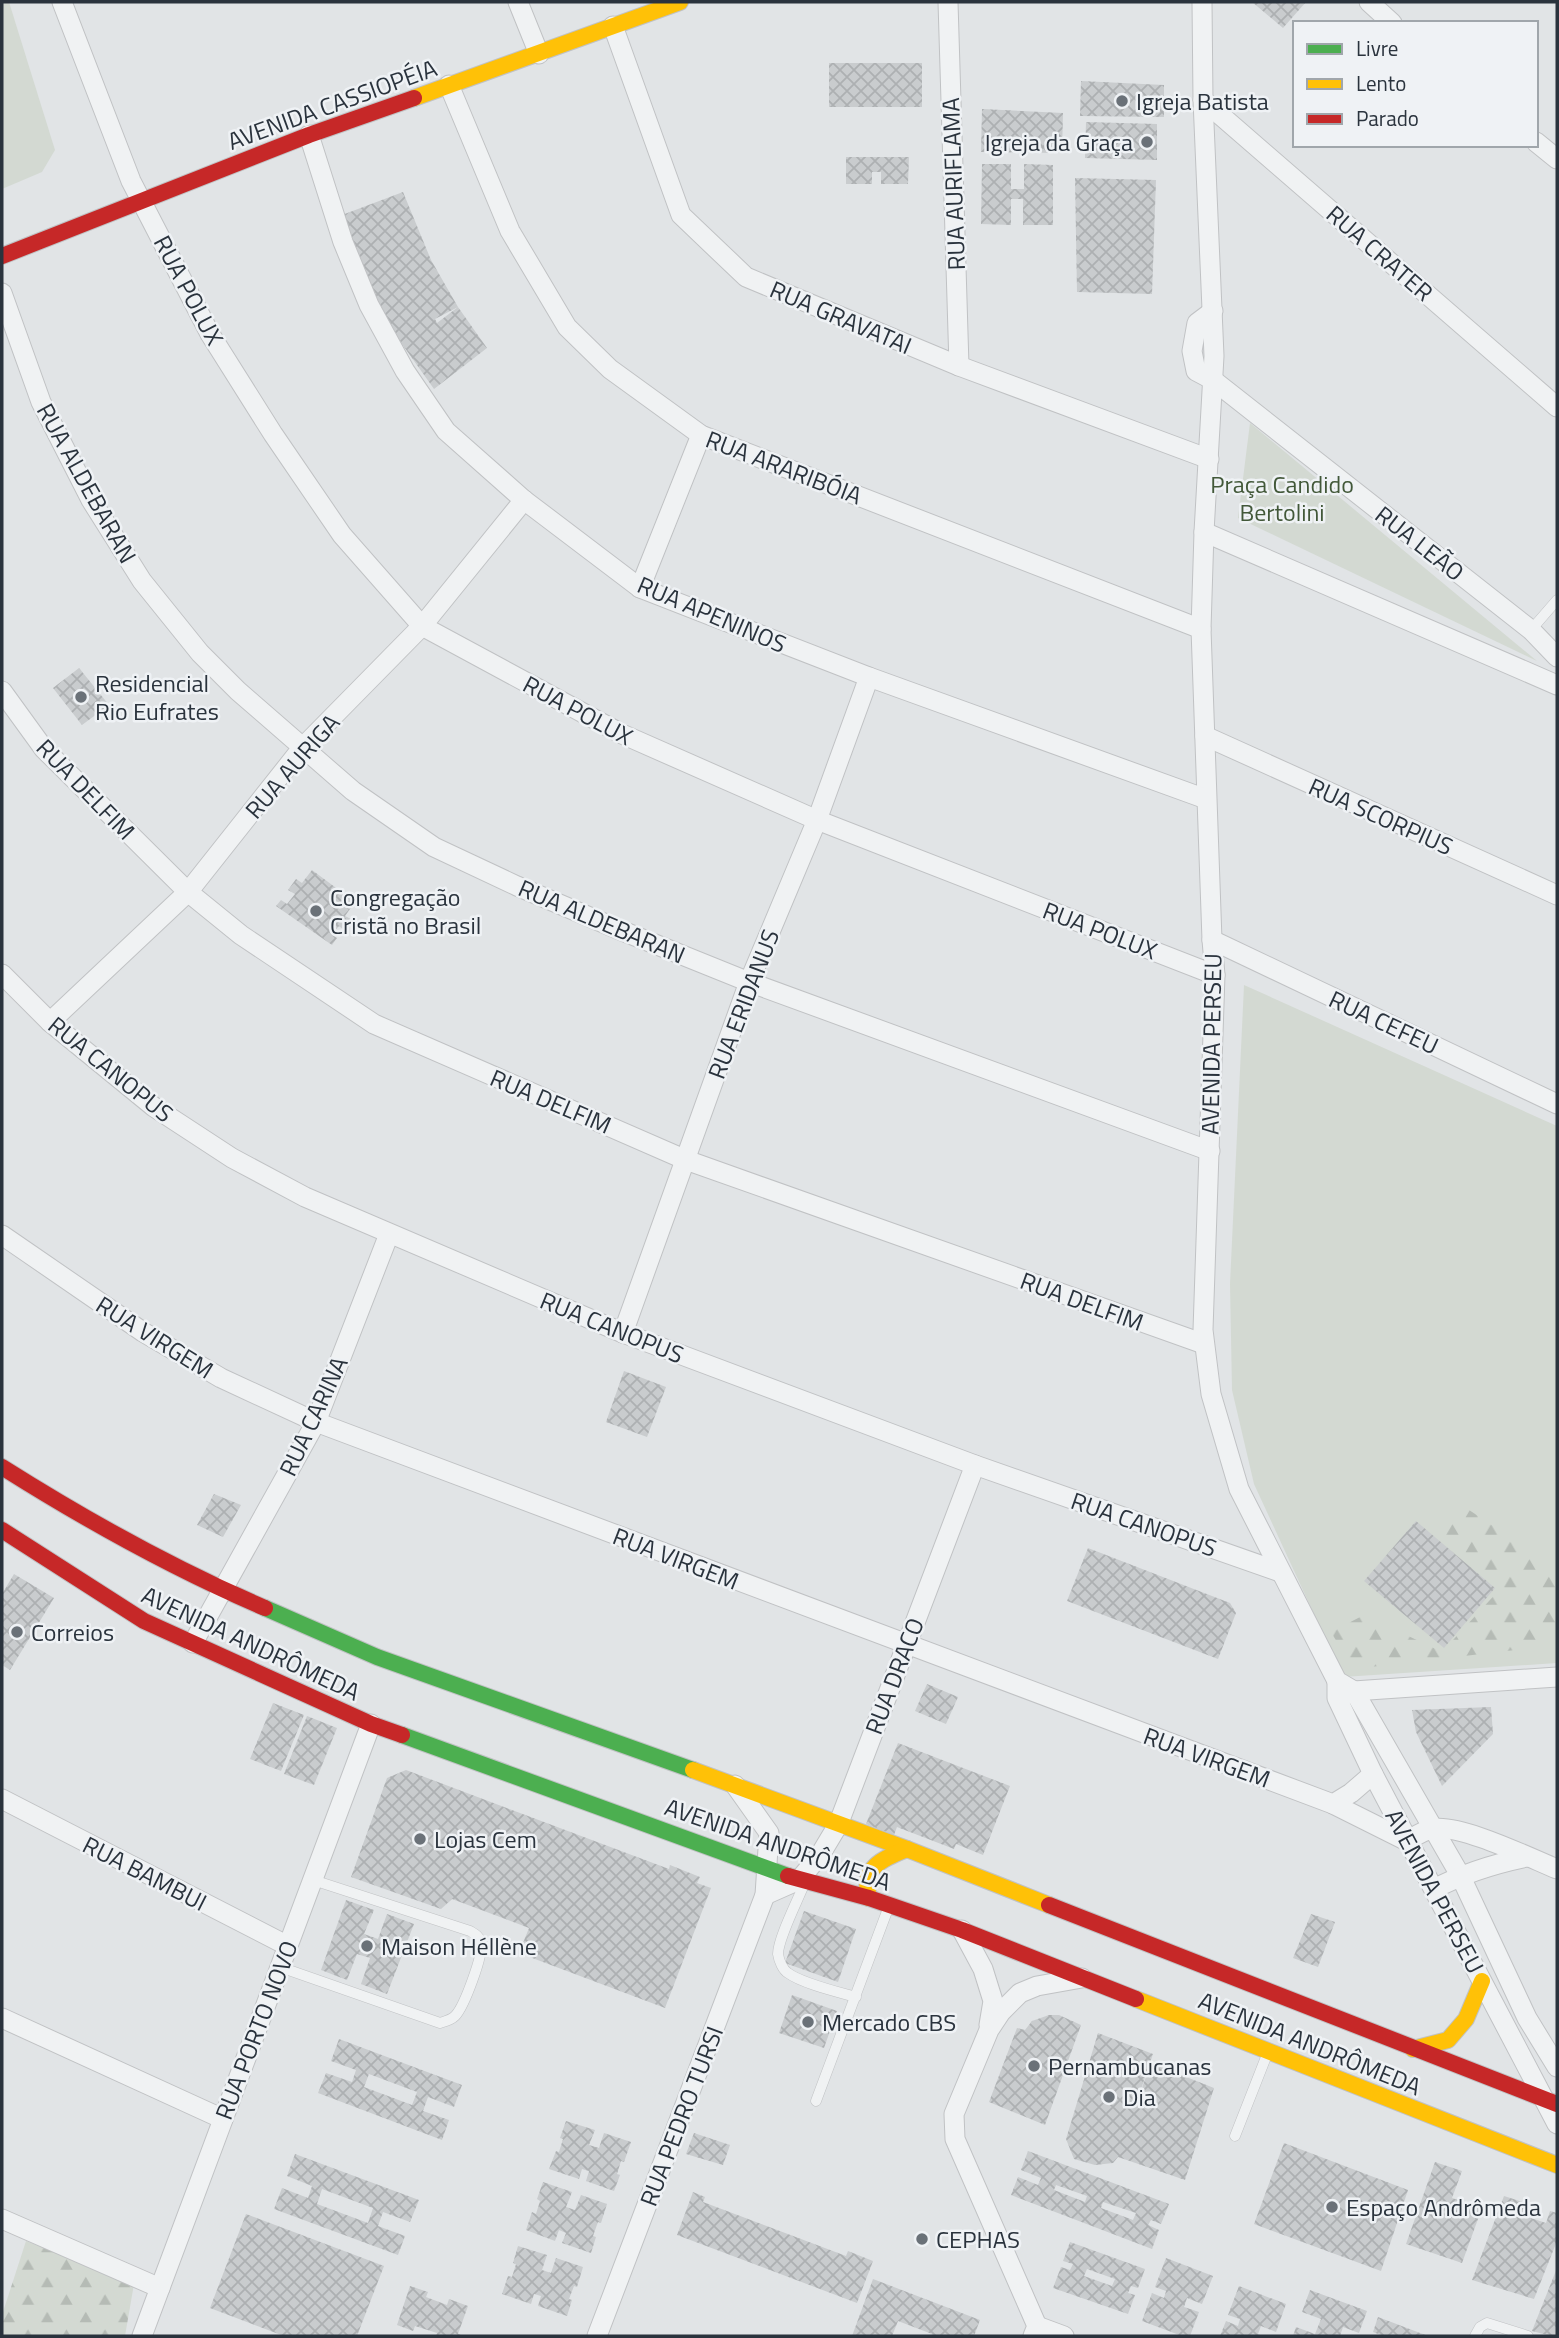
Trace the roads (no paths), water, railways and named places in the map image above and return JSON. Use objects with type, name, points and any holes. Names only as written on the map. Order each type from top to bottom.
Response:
[{"type":"main road","name":"AVENIDA CASSIOPÉIA","points":[[2,256],[309,135],[680,2]]},
{"type":"main road","name":"AVENIDA ANDRÔMEDA","points":[[2,1467],[60,1504],[223,1590],[377,1657],[735,1784],[1551,2101]]},
{"type":"main road","name":"AVENIDA ANDRÔMEDA","points":[[2,1530],[144,1621],[371,1724],[767,1868],[869,1898],[962,1930],[1557,2165]]},
{"type":"main road","points":[[869,1898],[865,1889],[871,1870],[882,1858],[906,1849]]},
{"type":"main road","points":[[1413,2049],[1448,2040],[1466,2019],[1482,1980]]},
{"type":"street","name":"RUA POLUX","points":[[62,2],[128,174],[210,334],[272,435],[342,535],[422,626],[622,734],[817,820],[1215,975]]},
{"type":"street","points":[[519,2],[539,54]]},
{"type":"street","name":"RUA AURIFLAMA","points":[[947,2],[959,366]]},
{"type":"street","points":[[1202,2],[1203,100],[1213,311],[1197,323],[1192,351],[1196,371],[1213,380]]},
{"type":"street","points":[[1369,2],[1390,21]]},
{"type":"street","name":"RUA GRAVATAI","points":[[613,26],[681,215],[746,277],[959,366],[1209,459]]},
{"type":"street","name":"RUA ARARIBÓIA","points":[[449,85],[510,231],[567,327],[610,369],[701,435],[1201,629]]},
{"type":"street","name":"RUA CRATER","points":[[1203,100],[1557,407]]},
{"type":"street","name":"RUA APENINOS","points":[[309,135],[343,242],[369,305],[405,371],[446,431],[524,500],[640,588],[869,677],[1206,799]]},
{"type":"street","points":[[1538,144],[1557,159]]},
{"type":"street","name":"RUA ALDEBARAN","points":[[2,293],[41,402],[91,500],[142,581],[200,653],[238,691],[353,790],[434,847],[517,886],[749,982],[1210,1151]]},
{"type":"street","name":"AVENIDA PERSEU","points":[[1213,380],[1201,629],[1215,975],[1203,1344],[1211,1394],[1239,1489],[1280,1572],[1343,1690],[1460,1875],[1527,2018],[1557,2067]]},
{"type":"street","name":"RUA LEÃO","points":[[1213,380],[1531,631],[1557,657]]},
{"type":"street","points":[[640,588],[701,435]]},
{"type":"street","name":"RUA AURIGA","points":[[50,1022],[188,892],[302,748],[422,626],[524,500]]},
{"type":"street","points":[[1204,532],[1557,685]]},
{"type":"street","name":"RUA ERIDANUS","points":[[623,1334],[749,982],[817,820],[869,677]]},
{"type":"street","name":"RUA DELFIM","points":[[2,691],[44,750],[188,892],[241,935],[374,1024],[686,1160],[1203,1344]]},
{"type":"street","name":"RUA SCORPIUS","points":[[1205,736],[1557,895]]},
{"type":"street","name":"RUA CEFEU","points":[[1212,940],[1557,1104]]},
{"type":"street","name":"RUA CANOPUS","points":[[2,974],[50,1022],[154,1107],[232,1158],[306,1197],[623,1334],[975,1465],[1280,1572]]},
{"type":"street","name":"RUA CARINA","points":[[193,1643],[316,1422],[389,1234]]},
{"type":"street","name":"RUA VIRGEM","points":[[2,1235],[143,1332],[221,1378],[316,1422],[1333,1804],[1407,1841]]},
{"type":"street","name":"RUA DRACO","points":[[802,1880],[838,1825],[975,1465]]},
{"type":"street","points":[[1343,1690],[1557,1677]]},
{"type":"street","name":"AVENIDA PERSEU","points":[[1343,1690],[1373,1774],[1482,1980],[1551,2101],[1557,2124]]},
{"type":"street","name":"RUA PORTO NOVO","points":[[142,2336],[371,1724]]},
{"type":"street","points":[[1333,1804],[1373,1774]]},
{"type":"street","name":"RUA PEDRO TURSI","points":[[597,2336],[765,1895],[769,1833],[735,1784]]},
{"type":"street","name":"RUA BAMBUI","points":[[2,1799],[288,1946]]},
{"type":"street","points":[[1407,1841],[1432,1829],[1451,1831],[1492,1841],[1557,1869]]},
{"type":"street","points":[[1434,1889],[1460,1875],[1527,1857]]},
{"type":"street","points":[[765,1895],[802,1880]]},
{"type":"street","points":[[962,1930],[983,1969],[993,2001],[989,2030]]},
{"type":"street","points":[[1065,2336],[1035,2331],[954,2139],[954,2115],[989,2030],[1001,2011],[1020,1993],[1037,1986],[1082,1978]]},
{"type":"street","points":[[2,2018],[223,2119]]},
{"type":"street","points":[[2,2220],[160,2288]]},
{"type":"lane","points":[[1531,631],[1557,600]]},
{"type":"lane","points":[[280,1967],[440,2023],[449,2021],[457,2014],[465,1998],[481,1952],[478,1936],[470,1931],[313,1880]]},
{"type":"lane","points":[[802,1880],[778,1954],[782,1966],[787,1973],[797,1978],[856,1997]]},
{"type":"lane","points":[[817,2101],[889,1906]]},
{"type":"lane","points":[[1235,2136],[1269,2051]]},
{"type":"lane","points":[[1475,2336],[1480,2327],[1487,2323],[1528,2336]]},
{"type":"place","name":"Igreja Batista","points":[[1122,101]]},
{"type":"place","name":"Igreja da Graça","points":[[1147,142]]},
{"type":"place","name":"Residencial Rio Eufrates","points":[[81,697]]},
{"type":"place","name":"Congregação Cristã no Brasil","points":[[316,911]]},
{"type":"place","name":"Correios","points":[[17,1632]]},
{"type":"place","name":"Lojas Cem","points":[[420,1839]]},
{"type":"place","name":"Maison Héllène","points":[[367,1946]]},
{"type":"place","name":"Mercado CBS","points":[[808,2022]]},
{"type":"place","name":"Pernambucanas","points":[[1034,2066]]},
{"type":"place","name":"Dia","points":[[1109,2097]]},
{"type":"place","name":"Espaço Andrômeda","points":[[1332,2207]]},
{"type":"place","name":"CEPHAS","points":[[922,2239]]},
{"type":"park label","name":"Praça Candido Bertolini","points":[[1282,498]]}]
